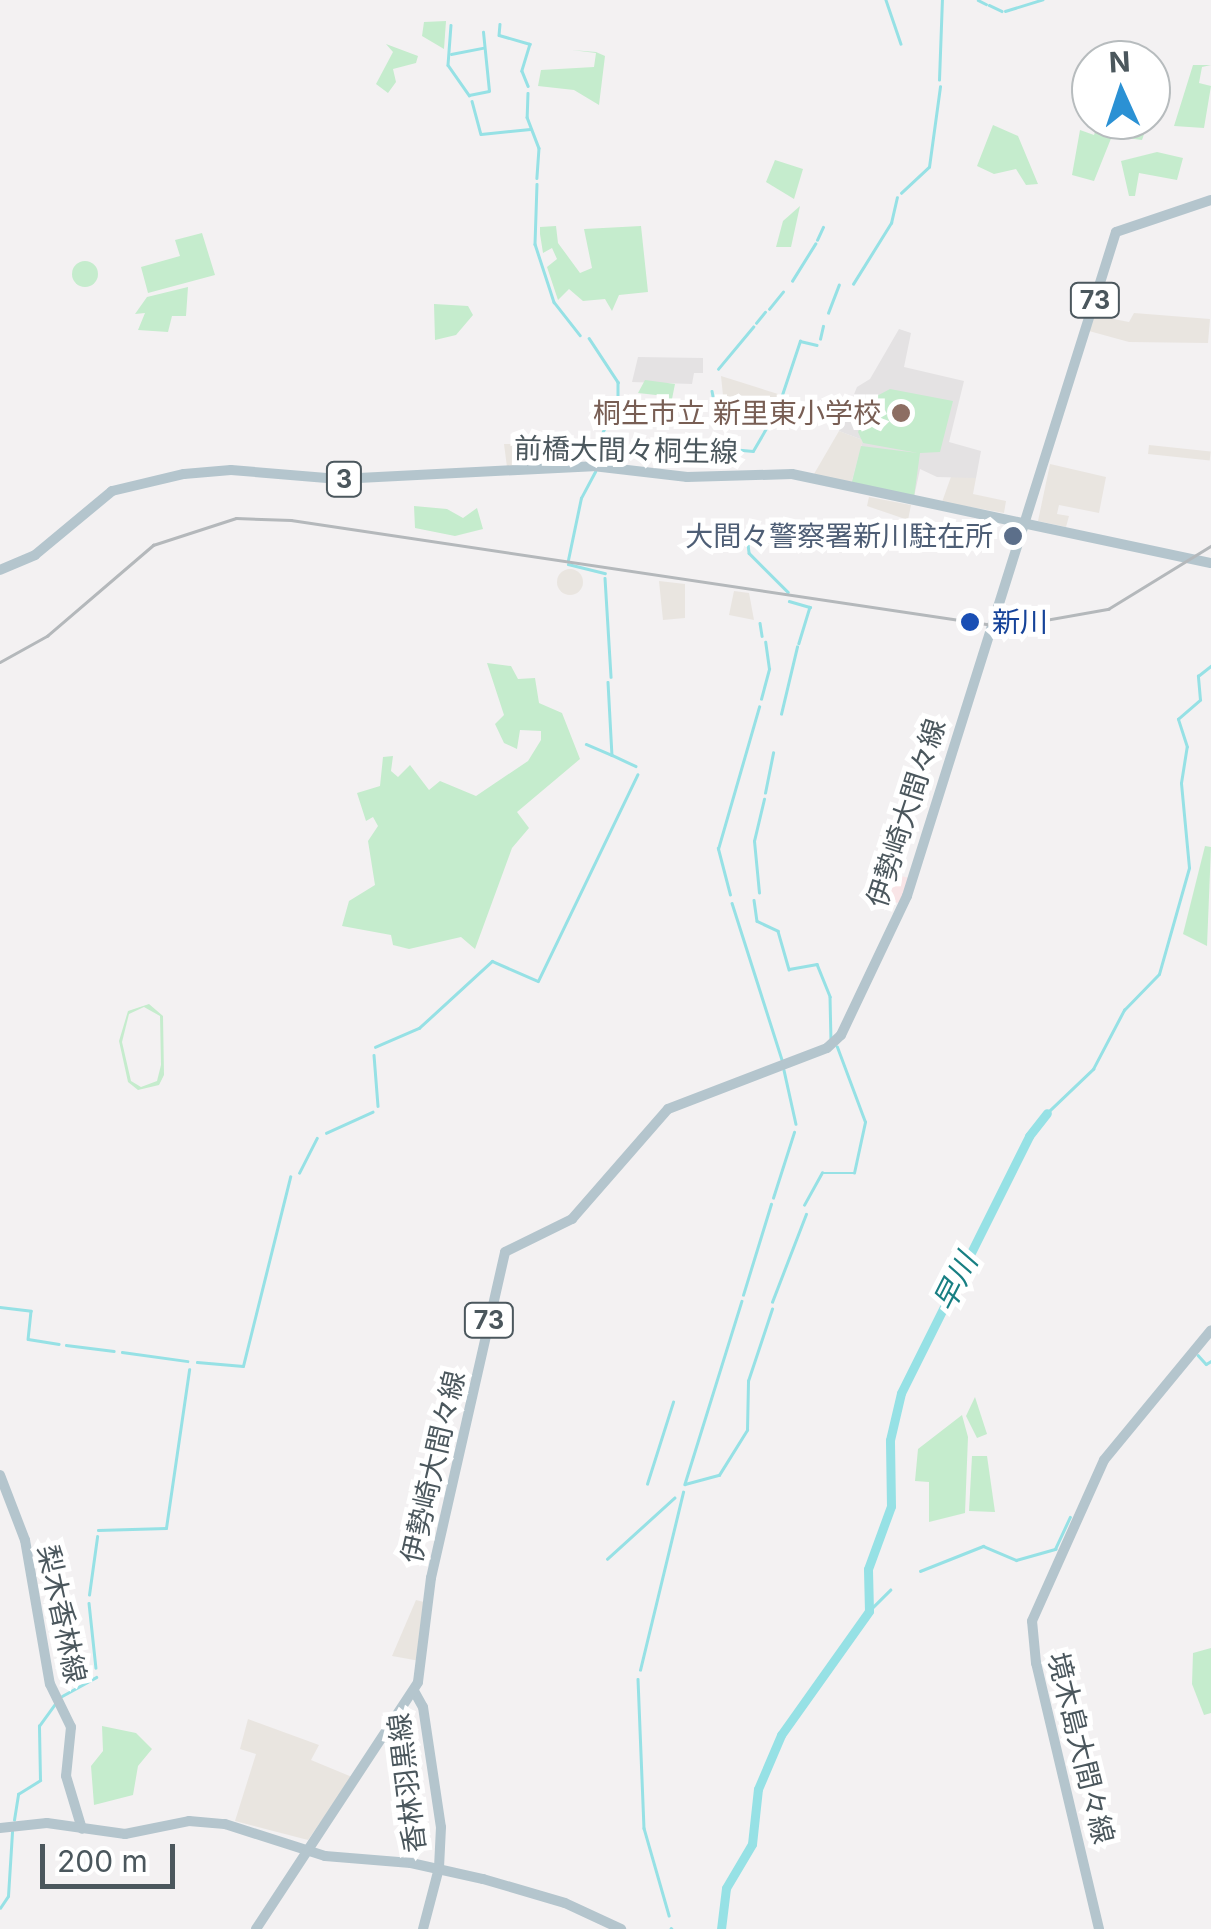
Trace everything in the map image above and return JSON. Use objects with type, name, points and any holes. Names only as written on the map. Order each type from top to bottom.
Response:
[{"type":"main road","name":"伊勢崎大間々線","points":[[256,1929],[414,1691],[431,1578],[505,1252],[572,1219],[668,1109],[838,1040],[908,896],[975,672],[1028,524],[1116,232],[1211,200]]},
{"type":"main road","name":"前橋大間々桐生線","points":[[0,570],[35,555],[120,487],[211,470],[339,480],[593,466],[688,477],[782,472],[1211,564]]},
{"type":"main road","name":"境木島大間々線","points":[[1098,1929],[1036,1662],[1032,1621],[1104,1460],[1211,1330]]},
{"type":"main road","name":"梨木香林線","points":[[0,1475],[24,1540],[50,1684],[71,1727],[66,1776],[82,1829]]},
{"type":"main road","name":"香林羽黒線","points":[[414,1691],[423,1707],[439,1811],[439,1868],[423,1929]]},
{"type":"main road","points":[[0,1828],[37,1823],[131,1834],[208,1821],[306,1849],[439,1868],[565,1903],[621,1929]]},
{"type":"shaded area","points":[[1134,313],[1210,319],[1208,343],[1129,342],[1089,331],[1093,315],[1129,322]]},
{"type":"shaded area","name":"桐生市立 新里東小学校","points":[[899,329],[911,333],[904,367],[964,381],[949,442],[981,451],[976,478],[937,477],[920,469],[914,497],[851,484],[863,440],[839,431],[857,387],[870,379]]},
{"type":"shaded area","points":[[638,357],[703,358],[703,373],[694,373],[692,384],[632,382]]},
{"type":"shaded area","points":[[721,376],[778,394],[775,413],[761,430],[726,424]]},
{"type":"shaded area","points":[[839,431],[863,440],[851,484],[814,474]]},
{"type":"shaded area","points":[[504,444],[532,444],[554,451],[547,465],[507,467]]},
{"type":"shaded area","points":[[1149,445],[1211,451],[1210,460],[1148,454]]},
{"type":"shaded area","points":[[1050,464],[1106,477],[1099,513],[1059,505],[1057,514],[1069,516],[1066,527],[1038,521]]},
{"type":"shaded area","points":[[952,474],[976,478],[973,494],[1006,501],[1004,513],[942,502]]},
{"type":"shaded area","points":[[869,497],[911,505],[908,520],[867,506]]},
{"type":"shaded area","points":[[570,569],[579,573],[583,582],[579,591],[570,595],[561,591],[557,582],[561,573]]},
{"type":"shaded area","points":[[659,581],[685,584],[685,618],[663,620]]},
{"type":"shaded area","points":[[734,591],[749,593],[754,620],[729,615]]},
{"type":"shaded area","points":[[891,874],[910,878],[900,903],[885,901]]},
{"type":"shaded area","points":[[416,1600],[424,1602],[420,1661],[392,1656]]},
{"type":"shaded area","points":[[248,1719],[319,1745],[311,1760],[352,1777],[308,1840],[235,1821],[256,1754],[240,1749]]},
{"type":"green space","points":[[446,21],[444,49],[422,36],[424,22]]},
{"type":"green space","points":[[386,44],[418,56],[416,63],[393,69],[396,82],[388,93],[376,84],[393,52]]},
{"type":"green space","points":[[572,50],[596,52],[605,56],[599,105],[574,90],[538,86],[541,70],[594,67],[596,53]]},
{"type":"green space","points":[[1193,65],[1211,65],[1202,67],[1199,83],[1211,86],[1204,128],[1174,126]]},
{"type":"green space","points":[[993,125],[1018,136],[1038,184],[1026,185],[1016,169],[994,174],[977,166]]},
{"type":"green space","points":[[1078,140],[1110,140],[1094,181],[1072,175]]},
{"type":"green space","points":[[1157,152],[1183,158],[1177,180],[1139,173],[1135,196],[1129,196],[1121,161]]},
{"type":"green space","points":[[775,160],[803,169],[794,199],[766,182]]},
{"type":"green space","points":[[800,206],[791,247],[776,247],[783,221]]},
{"type":"green space","points":[[556,226],[558,243],[580,273],[592,268],[584,229],[641,226],[648,292],[619,295],[612,311],[605,299],[583,301],[569,289],[558,300],[547,267],[557,259],[552,248],[543,253],[540,234],[540,227]]},
{"type":"green space","points":[[202,233],[215,275],[148,293],[141,267],[180,256],[175,240]]},
{"type":"green space","points":[[85,261],[94,265],[98,274],[94,283],[85,287],[76,283],[72,274],[76,265]]},
{"type":"green space","points":[[188,287],[186,316],[172,316],[168,332],[138,330],[145,313],[135,314],[147,297]]},
{"type":"green space","points":[[434,304],[468,306],[473,315],[456,335],[435,340]]},
{"type":"green space","points":[[645,380],[675,384],[670,409],[664,408],[665,396],[638,393]]},
{"type":"green space","points":[[890,389],[953,401],[940,452],[920,453],[914,497],[852,482],[861,446],[918,453],[863,443],[858,432],[873,398]]},
{"type":"green space","points":[[414,506],[447,509],[463,518],[477,508],[483,529],[455,536],[415,528]]},
{"type":"green space","points":[[487,663],[511,666],[518,679],[535,678],[539,703],[562,713],[580,759],[517,812],[529,828],[512,848],[475,949],[461,937],[409,949],[393,945],[391,935],[342,926],[349,901],[375,885],[368,841],[378,826],[373,817],[366,821],[357,793],[380,786],[383,757],[393,756],[391,771],[398,777],[410,765],[429,790],[440,781],[476,796],[528,761],[541,740],[541,731],[520,730],[517,749],[504,743],[495,724],[504,715]]},
{"type":"green space","points":[[1205,846],[1211,847],[1207,946],[1183,934]]},
{"type":"green space","points":[[149,1004],[163,1016],[164,1075],[159,1085],[138,1090],[128,1082],[119,1041],[128,1011]],"holes":[[[144,1007],[160,1016],[161,1065],[157,1081],[141,1087],[131,1081],[122,1042],[129,1014]]]},
{"type":"green space","points":[[975,1397],[987,1434],[977,1438],[966,1416]]},
{"type":"green space","points":[[962,1415],[968,1437],[965,1513],[929,1522],[929,1482],[915,1481],[918,1449]]},
{"type":"green space","points":[[972,1456],[987,1456],[995,1512],[969,1511]]},
{"type":"green space","points":[[1211,1648],[1211,1713],[1204,1715],[1192,1684],[1193,1653]]},
{"type":"green space","points":[[102,1726],[136,1733],[152,1749],[138,1766],[133,1795],[94,1805],[91,1766],[103,1751]]},
{"type":"waterway","points":[[886,0],[901,44]]},
{"type":"waterway","points":[[939,80],[942,0]]},
{"type":"waterway","points":[[978,0],[986,4]]},
{"type":"waterway","points":[[1005,11],[1042,0]]},
{"type":"waterway","points":[[989,5],[1002,11]]},
{"type":"waterway","points":[[500,24],[499,35],[530,44],[522,71],[528,86]]},
{"type":"waterway","points":[[451,25],[448,65],[469,95],[489,91],[483,32]]},
{"type":"waterway","points":[[451,54],[483,48]]},
{"type":"waterway","points":[[901,193],[929,167],[940,87]]},
{"type":"waterway","points":[[528,93],[527,117],[539,148],[537,178]]},
{"type":"waterway","points":[[472,101],[481,134],[530,129]]},
{"type":"waterway","points":[[537,184],[535,244],[554,302],[580,335]]},
{"type":"waterway","points":[[853,284],[891,223],[897,198]]},
{"type":"waterway","points":[[817,240],[823,227]]},
{"type":"waterway","points":[[792,281],[815,244]]},
{"type":"waterway","points":[[828,313],[839,285]]},
{"type":"waterway","points":[[769,309],[783,292]]},
{"type":"waterway","points":[[756,323],[765,312]]},
{"type":"waterway","points":[[820,339],[823,326]]},
{"type":"waterway","points":[[718,369],[753,327]]},
{"type":"waterway","points":[[589,338],[618,382],[618,401],[597,445]]},
{"type":"waterway","points":[[782,395],[800,341],[817,345]]},
{"type":"waterway","points":[[712,391],[713,396]]},
{"type":"waterway","points":[[731,449],[753,451],[779,406]]},
{"type":"waterway","points":[[568,560],[581,498],[595,472]]},
{"type":"waterway","points":[[747,536],[749,553],[788,592]]},
{"type":"waterway","points":[[568,564],[605,573]]},
{"type":"waterway","points":[[605,578],[611,677]]},
{"type":"waterway","points":[[789,601],[810,607],[799,643]]},
{"type":"waterway","points":[[760,623],[762,636]]},
{"type":"waterway","points":[[761,699],[769,669],[765,642]]},
{"type":"waterway","points":[[781,714],[797,647]]},
{"type":"waterway","name":"早川","points":[[1047,1113],[1093,1069],[1124,1010],[1159,974],[1189,868],[1181,783],[1187,747],[1178,719],[1200,700],[1198,676],[1211,666]]},
{"type":"waterway","points":[[608,682],[612,755],[636,766]]},
{"type":"waterway","points":[[730,895],[718,849],[759,707]]},
{"type":"waterway","points":[[586,744],[612,755]]},
{"type":"waterway","points":[[765,793],[773,753]]},
{"type":"waterway","points":[[375,1047],[419,1028],[492,961],[538,981],[637,775]]},
{"type":"waterway","points":[[759,893],[754,841],[764,799]]},
{"type":"waterway","points":[[754,900],[757,921],[778,931],[789,969],[817,964],[830,997],[831,1040]]},
{"type":"waterway","points":[[732,903],[782,1060]]},
{"type":"waterway","points":[[804,1205],[822,1173],[854,1173],[865,1122],[837,1047]]},
{"type":"waterway","points":[[374,1055],[378,1106]]},
{"type":"waterway","points":[[784,1070],[796,1124]]},
{"type":"waterway","points":[[326,1133],[372,1112]]},
{"type":"waterway","name":"早川","points":[[721,1929],[726,1888],[752,1844],[758,1789],[781,1735],[869,1611],[868,1569],[891,1506],[890,1440],[901,1393],[1029,1136],[1047,1113]]},
{"type":"waterway","points":[[773,1198],[794,1132]]},
{"type":"waterway","points":[[299,1173],[317,1138]]},
{"type":"waterway","points":[[197,1362],[243,1366],[290,1177]]},
{"type":"waterway","points":[[743,1295],[771,1204]]},
{"type":"waterway","points":[[772,1302],[806,1214]]},
{"type":"waterway","points":[[742,1301],[685,1484],[719,1475],[747,1430],[748,1381],[772,1309]]},
{"type":"waterway","points":[[0,1307],[31,1311],[28,1339],[59,1344]]},
{"type":"waterway","points":[[66,1345],[114,1351]]},
{"type":"waterway","points":[[122,1352],[187,1361]]},
{"type":"waterway","points":[[1198,1355],[1206,1364],[1211,1361]]},
{"type":"waterway","points":[[98,1530],[166,1528],[189,1370]]},
{"type":"waterway","points":[[647,1484],[673,1402]]},
{"type":"waterway","points":[[640,1670],[683,1492]]},
{"type":"waterway","points":[[607,1559],[674,1498]]},
{"type":"waterway","points":[[920,1571],[983,1546],[1016,1560],[1055,1549],[1070,1517]]},
{"type":"waterway","points":[[89,1595],[97,1537]]},
{"type":"waterway","points":[[869,1611],[890,1590]]},
{"type":"waterway","points":[[89,1603],[96,1668]]},
{"type":"waterway","points":[[62,1696],[96,1677]]},
{"type":"waterway","points":[[638,1679],[644,1828],[669,1915]]},
{"type":"waterway","points":[[14,1820],[18,1794],[40,1780],[39,1726],[54,1705]]},
{"type":"waterway","points":[[0,1908],[8,1896],[12,1832]]},
{"type":"railway","points":[[0,662],[47,636],[153,545],[236,518],[291,520],[1006,627],[1108,609],[1211,546]]},
{"type":"place","name":"桐生市立 新里東小学校","points":[[901,413]]},
{"type":"place","name":"大間々警察署新川駐在所","points":[[1013,536]]},
{"type":"place","name":"新川","points":[[970,622]]}]
